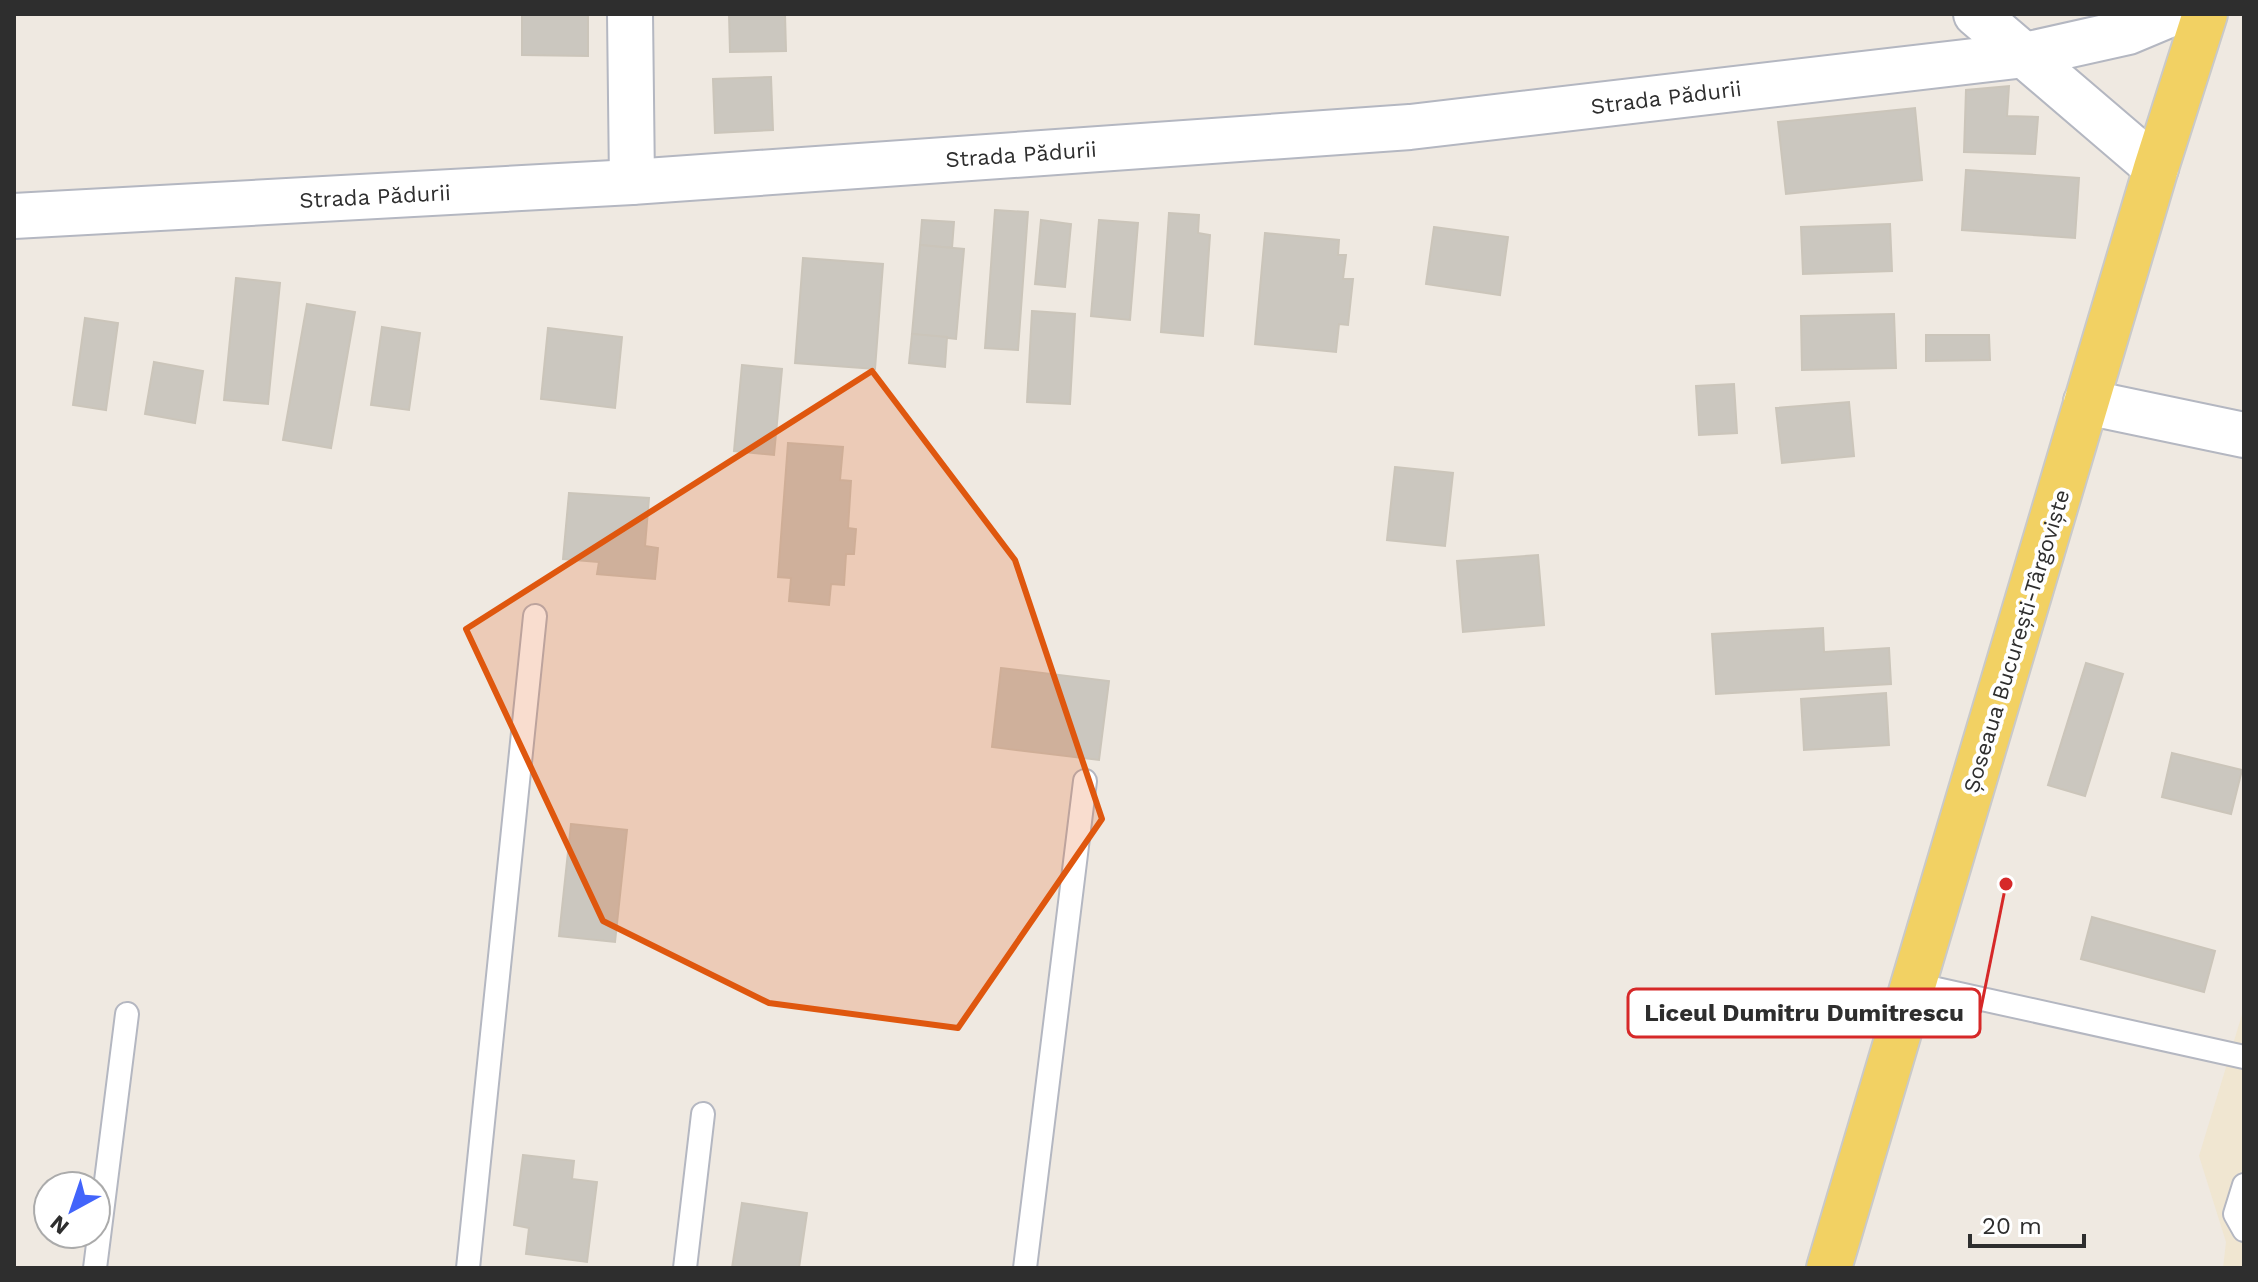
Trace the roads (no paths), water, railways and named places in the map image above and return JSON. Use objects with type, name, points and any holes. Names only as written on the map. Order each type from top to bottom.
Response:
[{"type":"main road","name":"Șoseaua București-Târgoviște","points":[[1829,1268],[2156,168],[2205,14]]},
{"type":"street","points":[[630,14],[632,182]]},
{"type":"street","points":[[1976,14],[2156,168]]},
{"type":"street","name":"Strada Pădurii","points":[[14,216],[632,182],[1410,127],[2025,55],[2128,32],[2171,14]]},
{"type":"street","points":[[2086,402],[2244,435]]},
{"type":"lane","points":[[468,1268],[535,616]]},
{"type":"lane","points":[[1025,1268],[1085,781]]},
{"type":"lane","points":[[1914,984],[2244,1057]]},
{"type":"lane","points":[[95,1268],[127,1014]]},
{"type":"lane","points":[[685,1268],[703,1114]]},
{"type":"lane","points":[[2244,1185],[2235,1214],[2244,1230]]},
{"type":"place","name":"Liceul Dumitru Dumitrescu","points":[[2006,884]]}]
